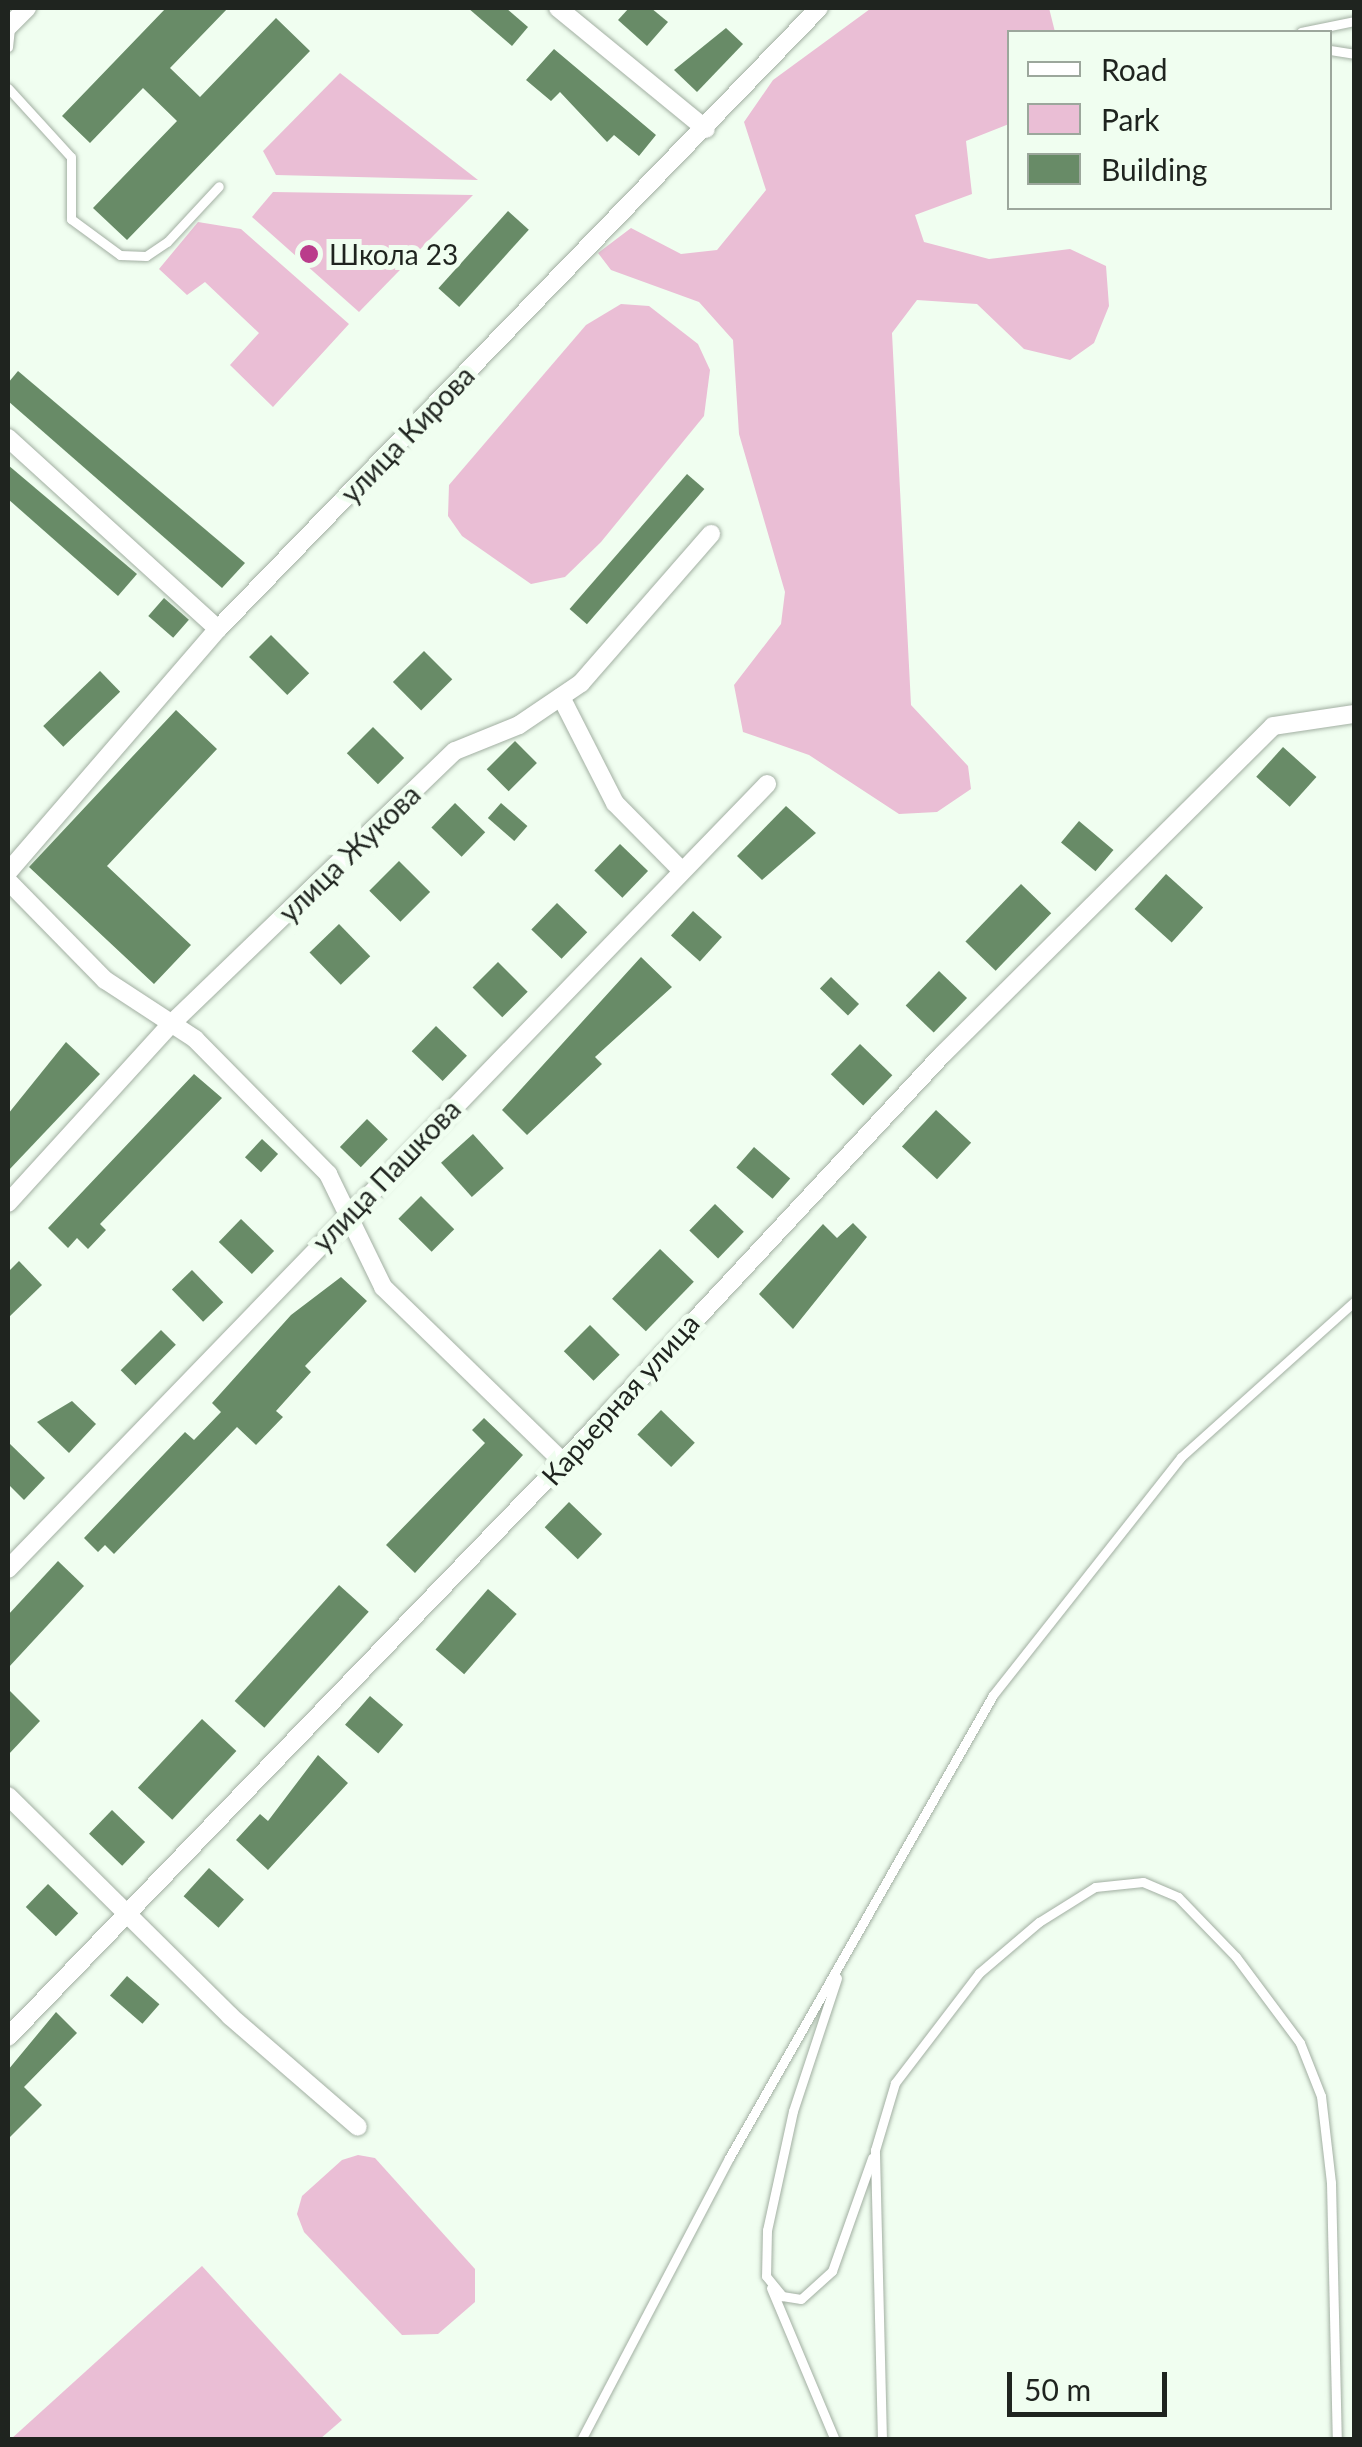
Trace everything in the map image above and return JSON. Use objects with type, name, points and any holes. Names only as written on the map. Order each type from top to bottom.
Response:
[{"type":"street","points":[[9,26],[26,8]]},
{"type":"street","points":[[558,8],[706,129]]},
{"type":"street","name":"улица Кирова","points":[[8,872],[218,629],[819,8]]},
{"type":"street","points":[[8,438],[218,629]]},
{"type":"street","name":"улица Жукова","points":[[8,1203],[170,1025],[455,751],[561,697],[711,534]]},
{"type":"street","points":[[561,697],[615,803],[682,871]]},
{"type":"street","name":"Карьерная улица","points":[[8,2038],[564,1462],[916,1082],[1273,726],[1354,714]]},
{"type":"street","name":"улица Пашкова","points":[[8,1569],[345,1216],[767,784]]},
{"type":"street","points":[[8,880],[105,980],[195,1039],[328,1174],[345,1216],[383,1286],[564,1462]]},
{"type":"street","points":[[8,1796],[128,1916],[358,2127]]},
{"type":"lane","points":[[1311,30],[1354,21]]},
{"type":"lane","points":[[8,47],[9,26]]},
{"type":"lane","points":[[8,88],[71,157],[71,219],[120,255],[146,256],[166,242],[219,186]]},
{"type":"lane","points":[[581,2440],[844,1956],[993,1696],[1181,1457],[1354,1302]]},
{"type":"lane","points":[[766,2276],[782,2296],[801,2300],[832,2271],[895,2083],[979,1974],[1039,1922],[1096,1887],[1143,1882],[1178,1898],[1236,1958],[1300,2043],[1321,2096],[1331,2183],[1337,2440]]},
{"type":"lane","points":[[835,2440],[766,2276],[767,2230],[788,2129],[844,1956]]},
{"type":"lane","points":[[875,2150],[882,2440]]},
{"type":"green space","points":[[1049,8],[1054,30],[1007,30],[1007,125],[966,141],[972,194],[915,215],[924,242],[989,259],[1070,249],[1106,266],[1109,306],[1094,343],[1070,360],[1024,349],[977,304],[917,300],[892,333],[911,705],[968,766],[971,789],[937,812],[899,814],[809,755],[743,732],[734,685],[781,624],[785,592],[739,434],[733,340],[699,302],[611,270],[598,253],[631,228],[681,254],[717,250],[766,190],[744,122],[773,80],[870,9]]},
{"type":"green space","points":[[340,73],[478,180],[276,175],[263,151]]},
{"type":"green space","points":[[273,192],[473,195],[359,312],[252,217]]},
{"type":"green space","points":[[198,222],[241,229],[349,324],[273,407],[230,365],[259,333],[205,282],[187,295],[159,269]]},
{"type":"green space","points":[[621,304],[649,306],[698,344],[710,370],[704,416],[601,542],[565,577],[531,584],[462,536],[448,516],[449,485],[586,325]]},
{"type":"green space","points":[[358,2155],[375,2158],[475,2269],[475,2302],[438,2334],[402,2335],[304,2232],[297,2214],[302,2196],[342,2160]]},
{"type":"green space","points":[[202,2266],[342,2420],[320,2439],[11,2439]]},
{"type":"building","points":[[166,8],[228,8],[170,68],[200,97],[276,18],[310,51],[127,240],[93,208],[177,121],[143,88],[90,143],[62,116]]},
{"type":"building","points":[[468,8],[506,8],[528,27],[512,46]]},
{"type":"building","points":[[629,8],[651,8],[668,22],[647,46],[618,20]]},
{"type":"building","points":[[726,28],[743,44],[697,92],[674,70]]},
{"type":"building","points":[[554,49],[656,135],[639,156],[614,135],[607,142],[560,92],[551,101],[526,80]]},
{"type":"building","points":[[508,211],[529,230],[459,307],[438,288]]},
{"type":"building","points":[[18,371],[245,563],[222,588],[8,401],[8,383]]},
{"type":"building","points":[[8,465],[137,574],[118,596],[8,499]]},
{"type":"building","points":[[687,474],[704,489],[587,624],[570,609]]},
{"type":"building","points":[[164,598],[189,620],[173,638],[148,616]]},
{"type":"building","points":[[271,635],[309,673],[287,695],[249,657]]},
{"type":"building","points":[[424,651],[452,679],[421,710],[393,682]]},
{"type":"building","points":[[100,671],[120,692],[63,747],[43,726]]},
{"type":"building","points":[[176,710],[217,749],[107,866],[191,945],[154,984],[29,867]]},
{"type":"building","points":[[373,727],[404,758],[378,784],[347,753]]},
{"type":"building","points":[[515,741],[537,763],[509,791],[487,769]]},
{"type":"building","points":[[1283,747],[1316,777],[1290,807],[1256,777]]},
{"type":"building","points":[[455,803],[485,832],[462,857],[431,827]]},
{"type":"building","points":[[501,803],[527,826],[514,841],[488,818]]},
{"type":"building","points":[[786,806],[816,833],[762,880],[737,856]]},
{"type":"building","points":[[1079,821],[1113,850],[1095,871],[1061,842]]},
{"type":"building","points":[[620,844],[648,871],[622,898],[594,871]]},
{"type":"building","points":[[399,861],[430,892],[400,922],[369,891]]},
{"type":"building","points":[[1166,874],[1203,907],[1172,942],[1135,909]]},
{"type":"building","points":[[1021,884],[1051,913],[996,971],[965,942]]},
{"type":"building","points":[[557,903],[587,932],[562,959],[531,930]]},
{"type":"building","points":[[693,911],[722,937],[700,962],[671,936]]},
{"type":"building","points":[[339,924],[370,956],[341,985],[310,952]]},
{"type":"building","points":[[641,957],[672,987],[595,1057],[602,1064],[527,1135],[502,1110]]},
{"type":"building","points":[[498,962],[528,992],[502,1017],[473,987]]},
{"type":"building","points":[[939,971],[967,998],[934,1033],[906,1006]]},
{"type":"building","points":[[831,977],[859,1004],[848,1016],[820,989]]},
{"type":"building","points":[[436,1026],[467,1056],[443,1081],[412,1051]]},
{"type":"building","points":[[66,1042],[100,1074],[8,1171],[8,1114]]},
{"type":"building","points":[[860,1044],[892,1075],[863,1105],[831,1074]]},
{"type":"building","points":[[194,1074],[222,1098],[100,1224],[106,1230],[88,1249],[77,1238],[68,1248],[48,1228]]},
{"type":"building","points":[[936,1110],[971,1143],[937,1179],[902,1147]]},
{"type":"building","points":[[367,1119],[388,1139],[361,1167],[340,1147]]},
{"type":"building","points":[[473,1134],[504,1168],[472,1197],[441,1163]]},
{"type":"building","points":[[262,1139],[278,1154],[261,1172],[245,1157]]},
{"type":"building","points":[[754,1147],[790,1178],[773,1199],[736,1167]]},
{"type":"building","points":[[421,1196],[454,1229],[432,1252],[398,1219]]},
{"type":"building","points":[[715,1204],[744,1232],[718,1258],[689,1231]]},
{"type":"building","points":[[241,1219],[274,1251],[252,1274],[219,1242]]},
{"type":"building","points":[[853,1223],[867,1237],[793,1329],[759,1294],[823,1224],[837,1238]]},
{"type":"building","points":[[660,1249],[694,1282],[646,1331],[612,1299]]},
{"type":"building","points":[[19,1261],[42,1285],[8,1318],[8,1272]]},
{"type":"building","points":[[192,1270],[223,1302],[203,1322],[172,1289]]},
{"type":"building","points":[[341,1277],[367,1301],[305,1366],[311,1372],[276,1411],[283,1417],[256,1445],[237,1427],[114,1554],[105,1545],[98,1552],[84,1538],[185,1432],[194,1440],[221,1412],[212,1403],[291,1315]]},
{"type":"building","points":[[590,1325],[620,1355],[594,1381],[564,1351]]},
{"type":"building","points":[[161,1330],[176,1345],[136,1385],[121,1370]]},
{"type":"building","points":[[72,1401],[96,1424],[69,1453],[37,1422]]},
{"type":"building","points":[[661,1410],[695,1443],[671,1467],[637,1434]]},
{"type":"building","points":[[484,1418],[523,1455],[415,1573],[386,1545],[485,1443],[472,1430]]},
{"type":"building","points":[[8,1442],[45,1478],[24,1500],[8,1484]]},
{"type":"building","points":[[569,1502],[602,1534],[578,1559],[545,1527]]},
{"type":"building","points":[[58,1561],[84,1586],[8,1668],[8,1615]]},
{"type":"building","points":[[339,1585],[369,1612],[264,1728],[235,1701]]},
{"type":"building","points":[[488,1589],[517,1614],[464,1674],[436,1649]]},
{"type":"building","points":[[8,1689],[40,1721],[8,1755]]},
{"type":"building","points":[[370,1696],[403,1725],[378,1754],[345,1725]]},
{"type":"building","points":[[202,1719],[236,1751],[172,1820],[138,1788]]},
{"type":"building","points":[[318,1755],[348,1783],[268,1870],[236,1840],[260,1814],[268,1821]]},
{"type":"building","points":[[112,1810],[145,1842],[122,1866],[89,1834]]},
{"type":"building","points":[[209,1868],[244,1899],[219,1928],[184,1896]]},
{"type":"building","points":[[48,1884],[78,1913],[56,1936],[26,1907]]},
{"type":"building","points":[[127,1976],[159,2004],[142,2024],[110,1996]]},
{"type":"building","points":[[56,2012],[77,2033],[24,2087],[42,2105],[8,2139],[8,2070]]},
{"type":"place","name":"Школа 23","points":[[309,254]]}]
